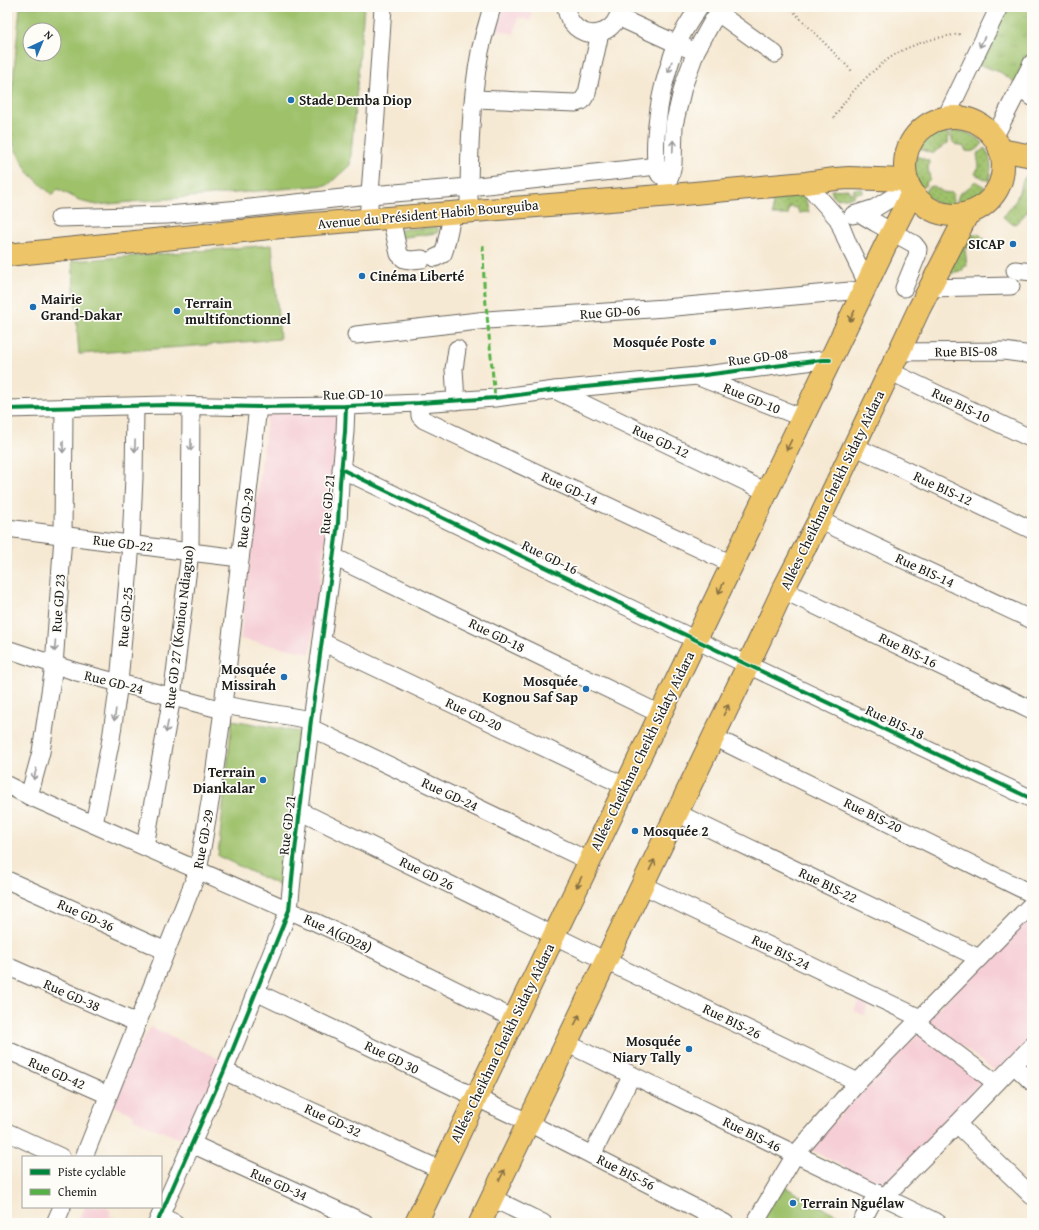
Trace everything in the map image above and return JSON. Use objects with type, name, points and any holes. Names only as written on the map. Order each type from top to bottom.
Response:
[{"type":"main road","points":[[946,117],[960,117],[973,121],[985,128],[999,152],[1001,181],[996,192],[989,201],[968,213],[956,215],[943,214],[931,210],[921,203],[908,180],[909,144],[918,131],[931,122],[946,117]]},
{"type":"main road","points":[[999,152],[1032,156]]},
{"type":"main road","points":[[999,152],[1032,165]]},
{"type":"main road","name":"Avenue du Président Habib Bourguiba","points":[[7,255],[294,225],[391,218],[667,190],[806,183],[849,178],[908,180]]},
{"type":"main road","name":"Allées Cheikhna Cheikh Sidaty Aîdara","points":[[416,1223],[441,1170],[479,1099],[514,1019],[557,937],[589,861],[660,714],[699,641],[732,564],[802,418],[826,360],[866,287],[892,232],[908,180]]},
{"type":"main road","name":"Allées Cheikhna Cheikh Sidaty Aîdara","points":[[480,1223],[492,1198],[524,1120],[566,1043],[601,959],[642,885],[714,737],[743,662],[783,590],[819,520],[929,288],[968,213]]},
{"type":"street","points":[[368,219],[383,7]]},
{"type":"street","points":[[391,218],[399,254],[404,259],[411,260],[429,258],[442,254],[461,211],[469,187],[469,159],[480,51],[492,7]]},
{"type":"street","points":[[566,7],[570,22],[583,32],[592,34],[600,33],[611,27],[619,12],[677,44],[696,51]]},
{"type":"street","points":[[667,190],[657,172],[655,151],[656,131],[663,88],[677,44],[699,7]]},
{"type":"street","points":[[946,117],[999,7]]},
{"type":"street","points":[[667,190],[673,164],[674,125],[683,88],[696,51],[720,10],[775,54]]},
{"type":"street","points":[[474,99],[576,103],[582,101],[587,92],[600,33]]},
{"type":"street","points":[[999,152],[1026,92],[1032,63]]},
{"type":"street","points":[[58,218],[182,214],[241,209],[370,195],[469,187],[657,166]]},
{"type":"street","points":[[838,219],[861,214],[875,208],[908,180]]},
{"type":"street","points":[[806,183],[838,219],[866,287]]},
{"type":"street","points":[[861,214],[914,244],[918,249],[917,256],[904,288]]},
{"type":"street","points":[[848,244],[877,263]]},
{"type":"street","points":[[929,288],[1013,278],[1032,272]]},
{"type":"street","name":"Rue GD-06","points":[[356,335],[487,320],[665,308],[850,290],[866,287]]},
{"type":"street","points":[[456,401],[454,369],[457,349]]},
{"type":"street","name":"Rue BIS-08","points":[[894,362],[1004,351],[1032,355]]},
{"type":"street","name":"Rue GD-08","points":[[697,376],[826,360]]},
{"type":"street","name":"Rue BIS-10","points":[[894,362],[1032,440]]},
{"type":"street","name":"Rue GD-10","points":[[7,409],[135,407],[166,405],[258,407],[346,406],[419,403],[495,398],[554,390],[697,376],[802,418]]},
{"type":"street","name":"Rue GD-12","points":[[554,390],[767,492]]},
{"type":"street","name":"Rue GD-14","points":[[419,403],[421,419],[732,564]]},
{"type":"street","name":"Rue GD 27 (Koniou Ndiaguo)","points":[[145,846],[172,697],[190,552],[191,406]]},
{"type":"street","name":"Rue GD-21","points":[[164,1215],[289,910],[300,811],[338,522],[346,406]]},
{"type":"street","name":"Rue GD-25","points":[[94,824],[111,739],[119,683],[131,544],[135,407]]},
{"type":"street","name":"Rue GD-29","points":[[84,1156],[198,870],[212,790],[223,707],[258,407]]},
{"type":"street","name":"Rue GD 23","points":[[29,796],[41,752],[54,666],[63,536],[64,408]]},
{"type":"street","name":"Rue BIS-12","points":[[854,446],[1032,530]]},
{"type":"street","name":"Rue GD-16","points":[[341,469],[743,662]]},
{"type":"street","name":"Rue BIS-14","points":[[819,520],[1032,620]]},
{"type":"street","name":"Rue GD-22","points":[[7,528],[240,558]]},
{"type":"street","name":"Rue GD-18","points":[[334,557],[660,714]]},
{"type":"street","name":"Rue BIS-16","points":[[783,590],[1032,710]]},
{"type":"street","name":"Rue GD-20","points":[[322,642],[625,786]]},
{"type":"street","name":"Rue GD-24","points":[[7,649],[54,666],[172,697],[311,724],[589,861]]},
{"type":"street","name":"Rue BIS-18","points":[[743,662],[1032,799]]},
{"type":"street","name":"Rue BIS-20","points":[[714,737],[1032,894]]},
{"type":"street","name":"Rue A(GD28)","points":[[7,785],[289,910],[362,944],[514,1019]]},
{"type":"street","name":"Rue GD 26","points":[[300,811],[601,959]]},
{"type":"street","name":"Rue BIS-22","points":[[677,813],[979,958]]},
{"type":"street","name":"Rue GD-36","points":[[7,880],[166,951]]},
{"type":"street","name":"Rue BIS-24","points":[[642,885],[918,1020],[996,1083]]},
{"type":"street","points":[[755,1223],[795,1155],[858,1082],[1032,904]]},
{"type":"street","name":"Rue BIS-26","points":[[601,959],[858,1082]]},
{"type":"street","name":"Rue GD-38","points":[[7,966],[137,1023]]},
{"type":"street","name":"Rue GD 30","points":[[256,992],[524,1120]]},
{"type":"street","name":"Rue BIS-46","points":[[566,1043],[938,1223]]},
{"type":"street","points":[[861,1223],[881,1195],[957,1124],[1032,1046]]},
{"type":"street","name":"Rue GD-42","points":[[7,1050],[108,1096]]},
{"type":"street","points":[[1014,1064],[1032,1082]]},
{"type":"street","name":"Rue GD-32","points":[[224,1071],[441,1170]]},
{"type":"street","points":[[592,1155],[632,1075]]},
{"type":"street","name":"Rue BIS-56","points":[[524,1120],[725,1223]]},
{"type":"street","points":[[957,1124],[1032,1196]]},
{"type":"street","points":[[7,1132],[59,1156]]},
{"type":"street","name":"Rue GD-34","points":[[192,1144],[366,1223]]},
{"type":"street","points":[[492,1198],[543,1223]]},
{"type":"street","points":[[55,1223],[62,1208]]},
{"type":"path","points":[[789,7],[852,71]]},
{"type":"path","points":[[834,118],[839,109],[862,81],[885,61],[903,50],[927,41],[947,35],[962,34]]},
{"type":"shaded area","points":[[503,7],[532,13],[530,21],[518,18],[514,34],[497,30]]},
{"type":"shaded area","points":[[268,410],[338,410],[342,418],[310,653],[240,639]]},
{"type":"shaded area","points":[[1032,913],[1032,1041],[999,1074],[927,1020]]},
{"type":"shaded area","points":[[859,1000],[870,1004],[864,1015],[854,1011]]},
{"type":"shaded area","points":[[151,1027],[226,1062],[190,1143],[133,1119],[134,1115],[112,1105],[137,1049]]},
{"type":"shaded area","points":[[920,1032],[988,1084],[884,1188],[808,1148]]},
{"type":"shaded area","points":[[85,1208],[108,1208],[111,1211],[109,1215],[126,1223],[94,1223],[94,1221],[91,1220],[89,1223],[86,1223],[79,1220]]},
{"type":"green space","points":[[20,7],[364,7],[350,165],[328,185],[97,205],[83,202],[58,189],[52,195],[28,172],[15,149],[9,124]]},
{"type":"green space","points":[[1006,7],[1032,7],[1032,54],[1017,84],[1000,72],[979,65]]},
{"type":"green space","points":[[952,130],[969,134],[976,137],[983,143],[976,150],[971,152],[966,151],[964,147],[953,142]]},
{"type":"green space","points":[[947,131],[946,134],[949,134],[948,143],[933,154],[920,149],[925,141],[931,136]]},
{"type":"green space","points":[[985,148],[991,164],[989,181],[975,174],[979,166],[977,154]]},
{"type":"green space","points":[[916,156],[929,161],[928,168],[930,179],[925,186],[920,188],[914,172]]},
{"type":"green space","points":[[1029,174],[1032,174],[1032,203],[1025,214],[1015,224],[1003,217],[1016,200],[1024,178]]},
{"type":"green space","points":[[975,181],[985,187],[979,196],[966,207],[959,205],[957,201],[959,194]]},
{"type":"green space","points":[[934,186],[943,192],[953,193],[953,207],[939,205],[923,194],[928,187]]},
{"type":"green space","points":[[848,189],[850,193],[853,193],[854,189],[863,189],[863,192],[856,193],[853,197],[838,199],[833,196],[831,190]]},
{"type":"green space","points":[[799,195],[805,197],[809,212],[799,213],[797,208],[789,207],[788,215],[773,215],[772,196]]},
{"type":"green space","points":[[438,228],[437,233],[398,238],[395,230]]},
{"type":"green space","points":[[979,234],[984,239],[978,244],[965,249],[967,266],[963,267],[963,271],[955,272],[950,275],[944,273],[965,239]]},
{"type":"green space","name":"Terrain multifonctionnel","points":[[272,245],[280,339],[79,354],[72,261]]},
{"type":"green space","name":"Terrain Diankalar","points":[[232,720],[306,733],[285,888],[218,856]]},
{"type":"green space","name":"Terrain Nguélaw","points":[[781,1185],[850,1222],[761,1223]]},
{"type":"marked path","points":[[483,245],[484,284],[495,398]]},
{"type":"cycle path","points":[[7,409],[166,405],[258,407],[346,406],[419,403],[495,398],[830,360]]},
{"type":"cycle path","points":[[157,1223],[224,1071],[289,910],[311,720],[338,523],[346,406]]},
{"type":"cycle path","points":[[341,469],[748,665],[1032,799]]},
{"type":"place","name":"Stade Demba Diop","points":[[291,100]]},
{"type":"place","name":"SICAP","points":[[1013,244]]},
{"type":"place","name":"Cinéma Liberté","points":[[362,276]]},
{"type":"place","name":"Mairie Grand-Dakar","points":[[33,307]]},
{"type":"place","name":"Terrain multifonctionnel","points":[[177,311]]},
{"type":"place","name":"Mosquée Poste","points":[[713,342]]},
{"type":"place","name":"Mosquée Missirah","points":[[284,677]]},
{"type":"place","name":"Mosquée Kognou Saf Sap","points":[[586,689]]},
{"type":"place","name":"Terrain Diankalar","points":[[263,780]]},
{"type":"place","name":"Mosquée 2","points":[[635,831]]},
{"type":"place","name":"Mosquée Niary Tally","points":[[689,1049]]},
{"type":"place","name":"Terrain Nguélaw","points":[[793,1203]]}]
